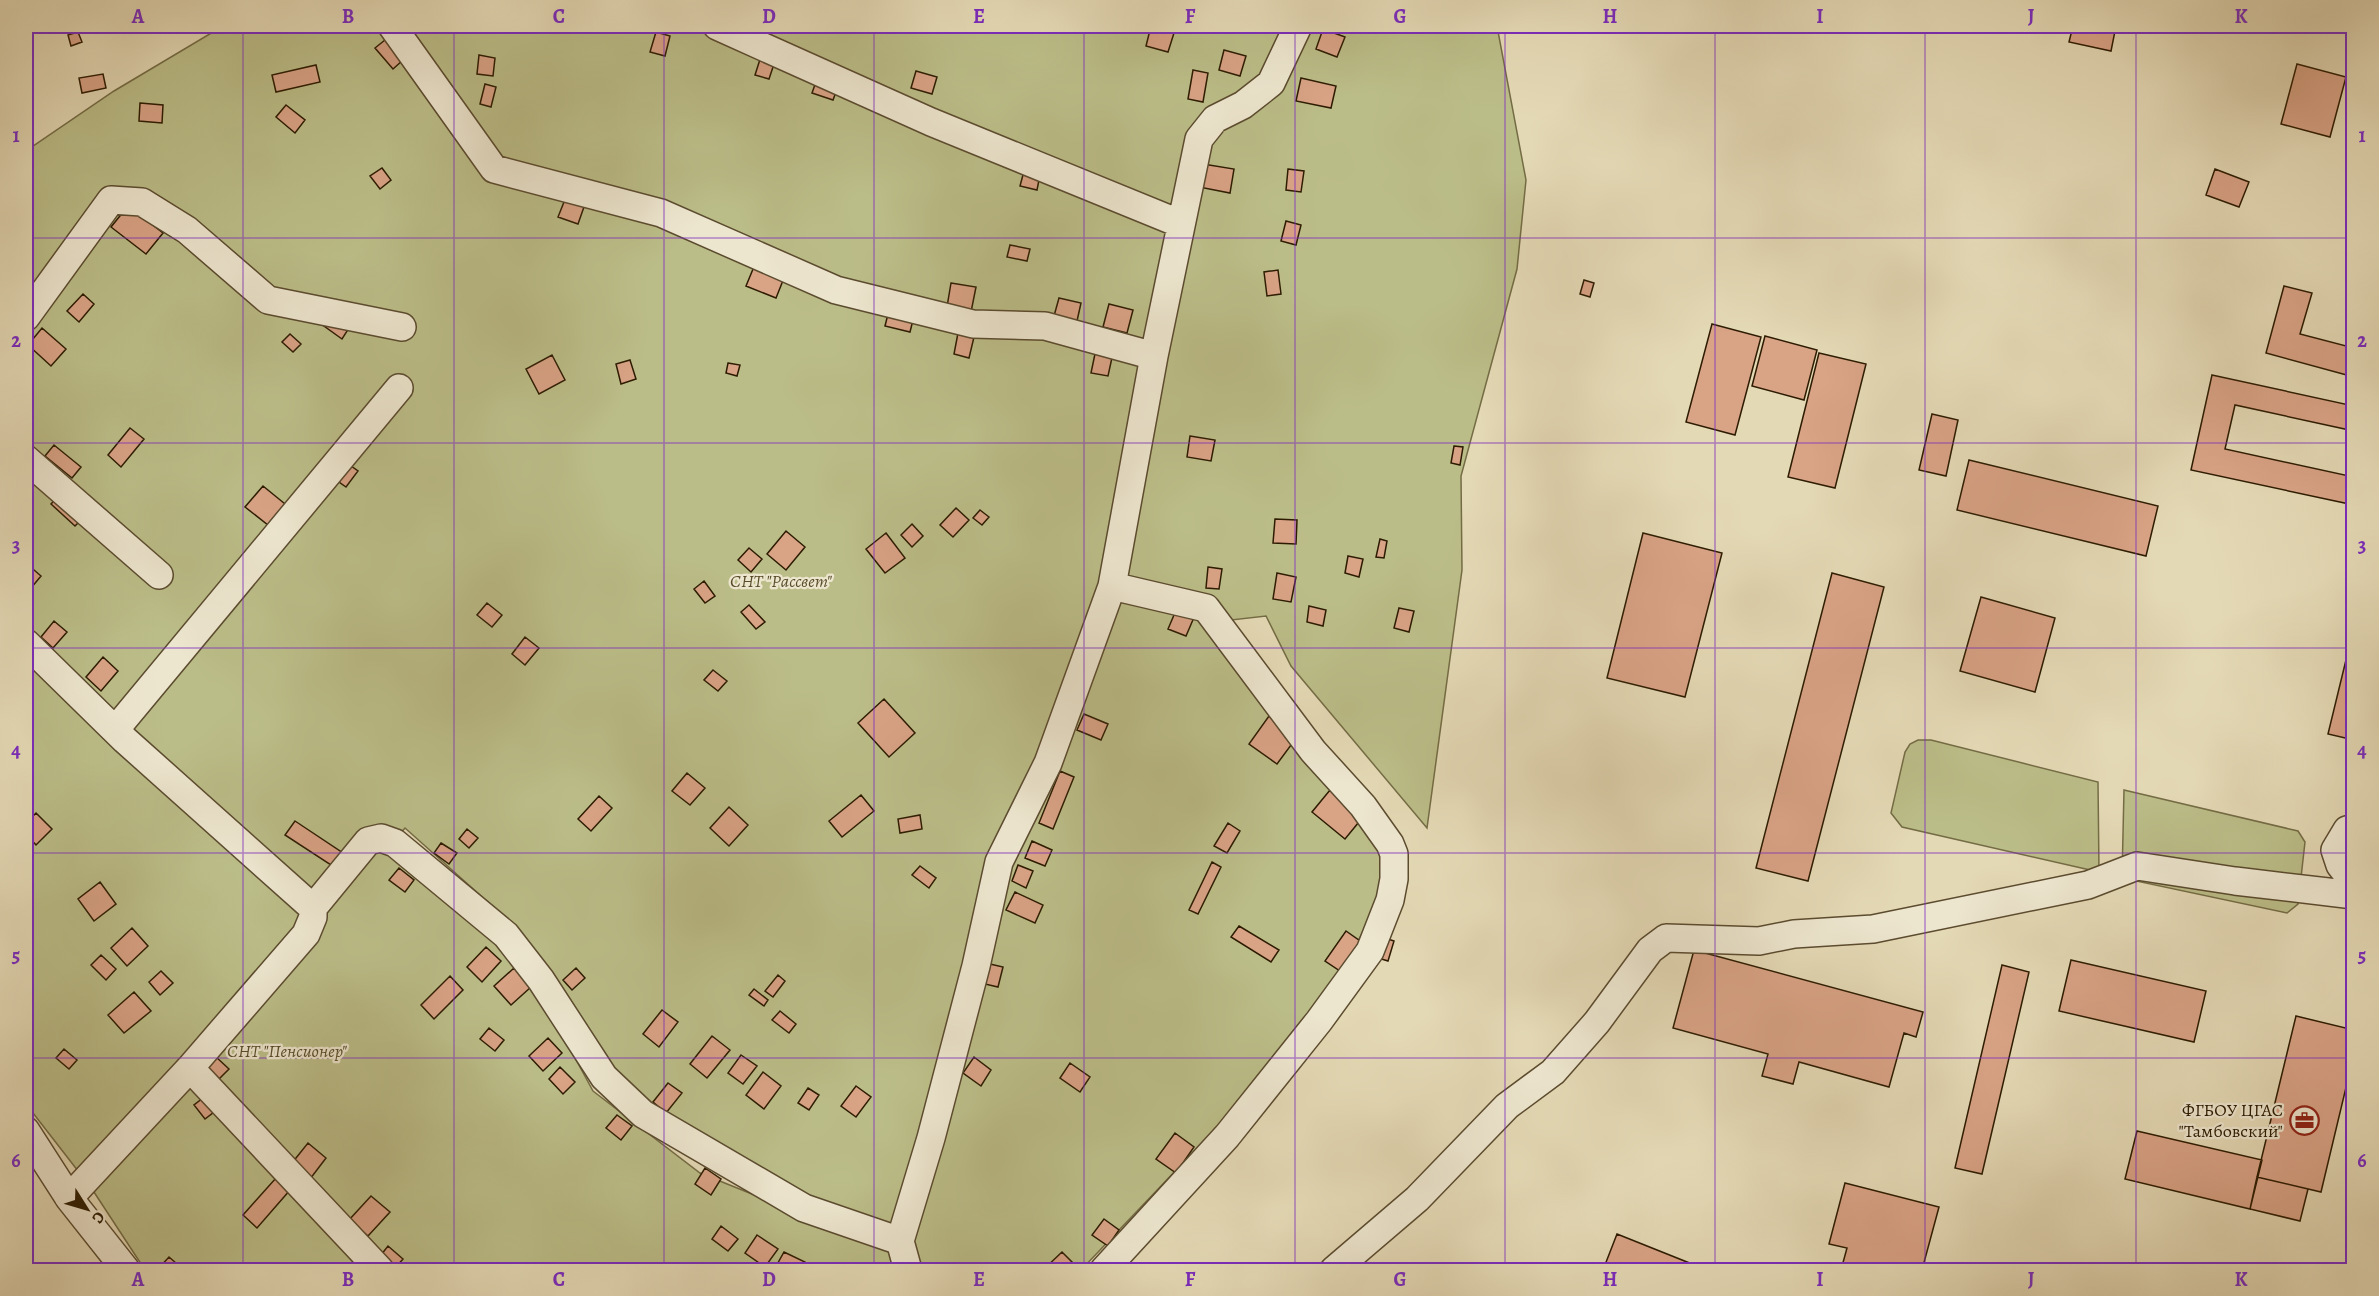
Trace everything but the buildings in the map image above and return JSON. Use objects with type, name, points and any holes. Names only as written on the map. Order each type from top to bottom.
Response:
[{"type":"street","points":[[392,26],[494,169],[661,213],[836,290],[973,324],[1045,326],[1154,356]]},
{"type":"street","points":[[717,26],[931,122],[1181,224]]},
{"type":"street","points":[[908,1270],[900,1241],[931,1138],[976,966],[999,862],[1048,763],[1112,586],[1154,356],[1199,139],[1215,119],[1243,105],[1271,83],[1298,26]]},
{"type":"street","points":[[26,317],[111,200],[142,202],[187,230],[268,300],[402,327]]},
{"type":"street","points":[[115,730],[399,388]]},
{"type":"street","points":[[26,459],[159,575]]},
{"type":"street","points":[[1104,1270],[1227,1136],[1319,1021],[1370,951],[1390,900],[1395,864],[1390,844],[1363,806],[1313,751],[1206,608],[1112,586]]},
{"type":"street","points":[[26,643],[115,730],[313,908]]},
{"type":"street","points":[[2354,828],[2347,830],[2335,850],[2340,865],[2354,884]]},
{"type":"street","points":[[69,1198],[190,1068],[306,934],[313,917],[313,908],[368,841],[381,838],[395,843],[506,935],[541,980],[604,1077],[643,1114],[804,1208],[900,1241]]},
{"type":"street","points":[[1334,1270],[1417,1199],[1507,1106],[1553,1072],[1597,1022],[1650,950],[1666,938],[1759,941],[1794,934],[1873,929],[2088,885],[2137,866],[2235,881],[2354,895]]},
{"type":"street","points":[[190,1068],[380,1270]]},
{"type":"street","points":[[26,1131],[69,1198],[126,1270]]},
{"type":"green space","name":"СНТ \"Рассвет\"","points":[[223,26],[1497,26],[1526,180],[1517,269],[1461,476],[1462,570],[1427,828],[1291,666],[1266,616],[1213,622],[1265,710],[1306,764],[1363,817],[1382,845],[1381,899],[1340,974],[1239,1104],[1081,1270],[145,1270],[92,1189],[26,1104],[26,151],[114,91]],"holes":[[[405,828],[509,921],[623,1088],[751,1170],[881,1226],[846,1232],[700,1173],[593,1091],[528,971],[387,849]]]},
{"type":"green space","points":[[1918,740],[1931,740],[2098,782],[2099,872],[1902,827],[1891,813],[1905,752],[1910,744]]},
{"type":"green space","points":[[2124,790],[2298,831],[2305,842],[2298,904],[2287,913],[2122,878]]},
{"type":"place","name":"ФГБОУ ЦГАС \"Тамбовский\"","points":[[2304,1120]]},
{"type":"park label","name":"СНТ \"Пенсионер\"","points":[[287,1051]]}]
